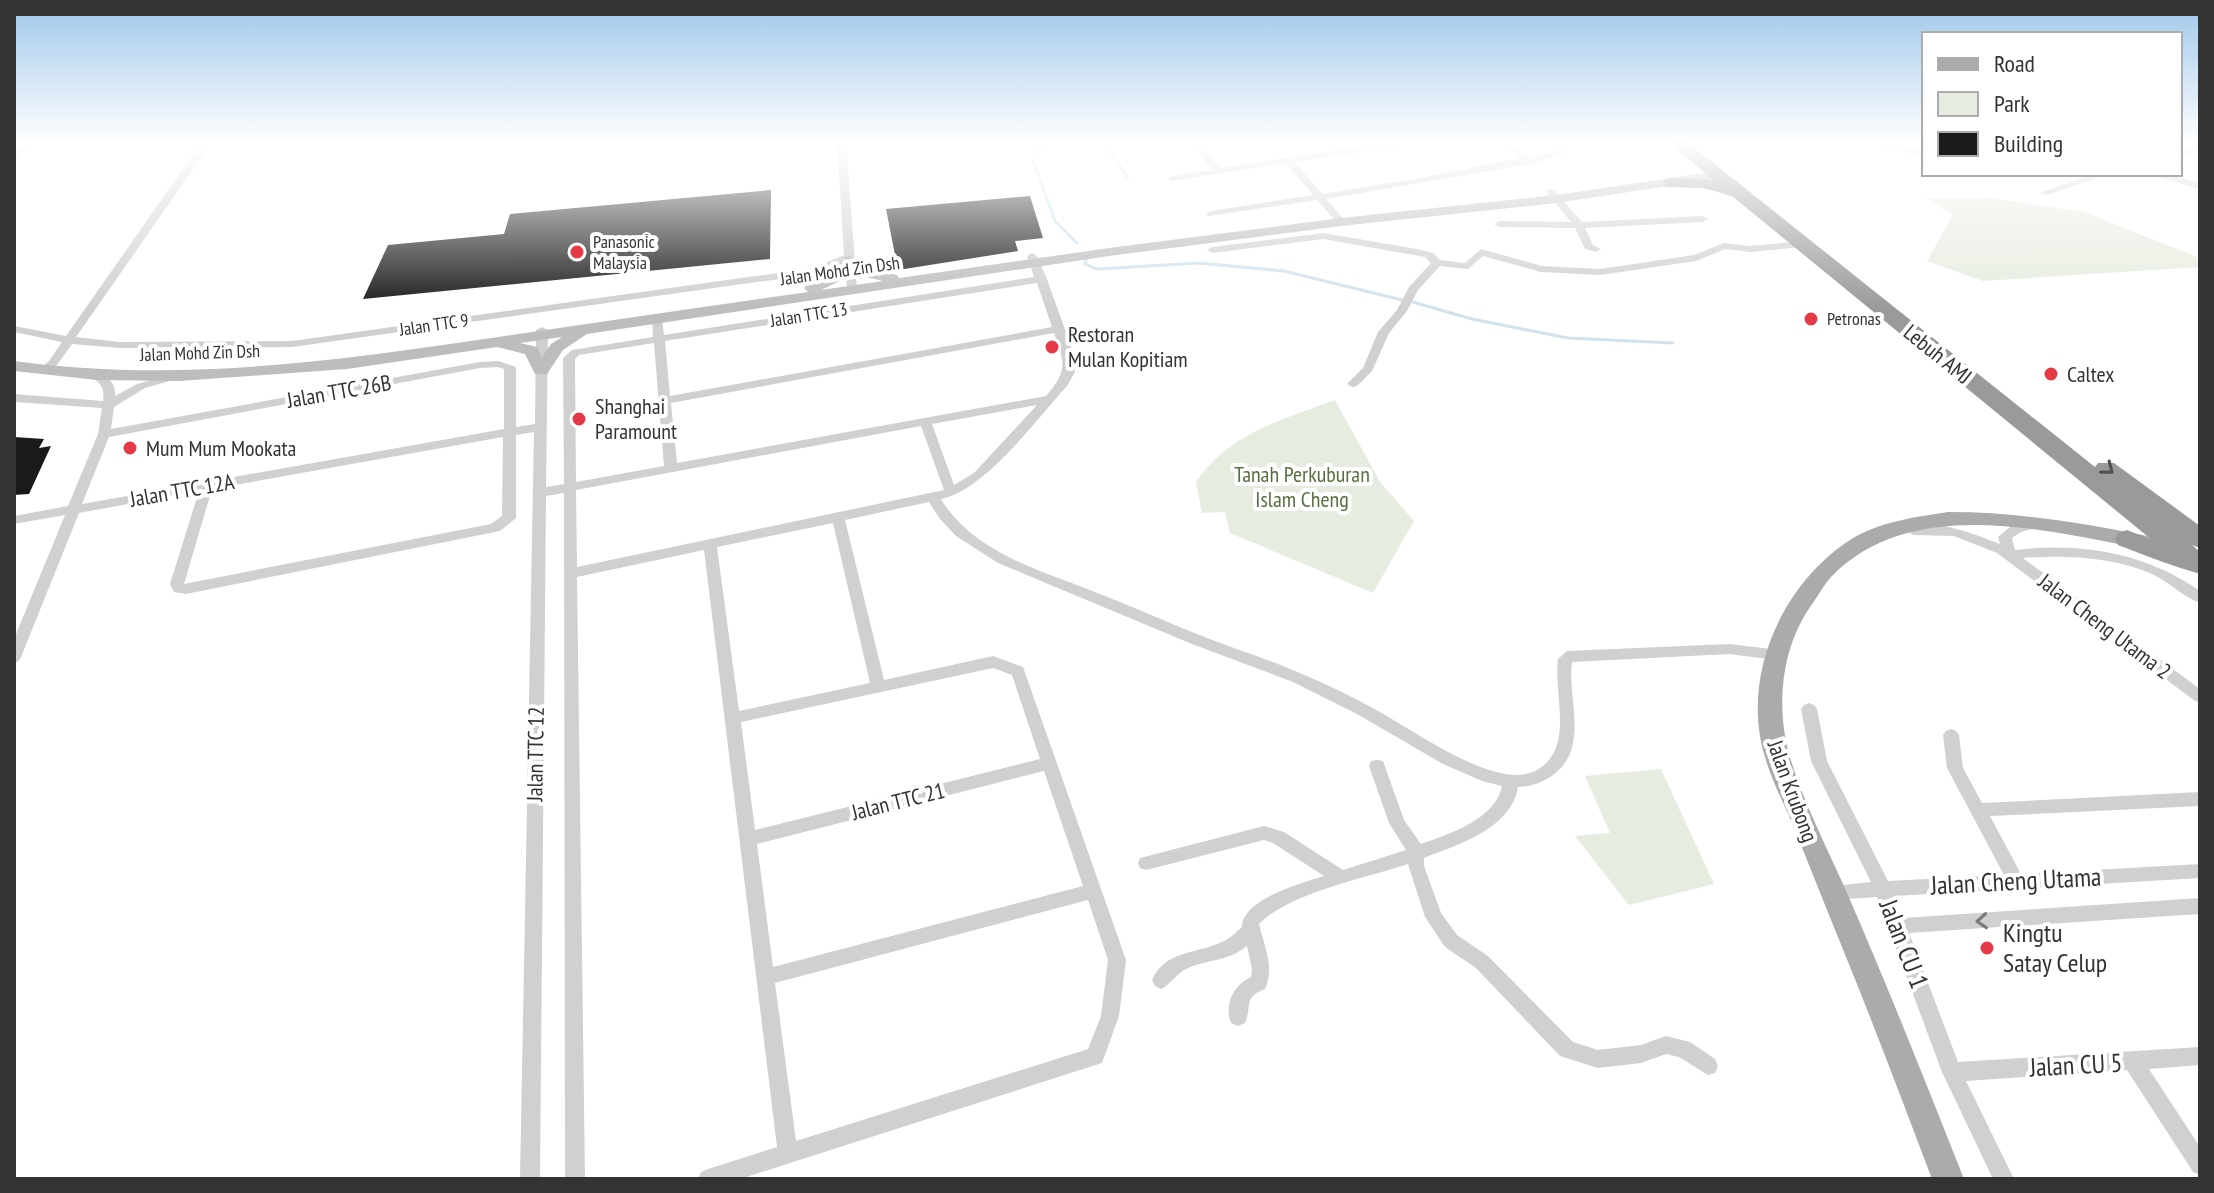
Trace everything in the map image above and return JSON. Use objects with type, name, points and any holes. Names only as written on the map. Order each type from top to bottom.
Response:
[{"type":"highway","points":[[1743,198],[1774,212]]},
{"type":"highway","name":"Lebuh AMJ","points":[[1752,198],[1774,212],[1803,244],[2140,520]]},
{"type":"highway","name":"Lebuh AMJ","points":[[1756,198],[2140,520]]},
{"type":"highway","points":[[2140,520],[2173,527],[2193,548],[2200,568]]},
{"type":"highway","points":[[2140,520],[2200,568]]},
{"type":"main road","name":"Jalan Mohd Zin Dsh","points":[[14,357],[49,367],[93,374],[178,376],[309,368],[465,347],[896,278],[1339,218],[1537,198]]},
{"type":"main road","points":[[805,291],[835,278],[850,258],[866,273],[896,278]]},
{"type":"main road","name":"Jalan Mohd Zin Dsh","points":[[14,366],[164,370],[268,366],[609,325],[1034,259]]},
{"type":"main road","points":[[465,347],[531,350],[541,371],[564,341],[609,325]]},
{"type":"main road","name":"Jalan Krubong","points":[[1948,1179],[1774,746],[1770,695],[1776,654],[1798,605],[1816,579],[1866,538],[1904,525],[1940,519],[1977,518],[2035,524],[2140,520],[2193,548]]},
{"type":"street","points":[[49,367],[168,198]]},
{"type":"street","points":[[845,198],[852,287]]},
{"type":"street","points":[[1211,214],[1319,198]]},
{"type":"street","points":[[1324,198],[1339,218]]},
{"type":"street","points":[[1555,198],[1579,225],[1589,247],[1596,249]]},
{"type":"street","points":[[1499,224],[1579,225],[1703,219]]},
{"type":"street","points":[[1212,250],[1323,236],[1417,252],[1429,255],[1437,263],[1468,266],[1481,252],[1541,269],[1600,272],[1696,258],[1724,246],[1750,249],[1803,244]]},
{"type":"street","name":"Jalan TTC 9","points":[[14,329],[70,340],[178,346],[292,344],[815,271],[850,258]]},
{"type":"street","points":[[569,574],[951,493],[978,476],[1063,384],[1069,372],[1069,358],[1034,259]]},
{"type":"street","points":[[1353,384],[1368,369],[1384,332],[1402,311],[1413,289],[1437,263]]},
{"type":"street","name":"Jalan TTC 13","points":[[572,487],[569,358],[576,352],[1042,279]]},
{"type":"street","points":[[657,318],[671,468]]},
{"type":"street","points":[[664,401],[1059,329]]},
{"type":"street","name":"Jalan TTC 12","points":[[530,1179],[542,333]]},
{"type":"street","name":"Jalan TTC 26B","points":[[104,434],[498,364],[510,367],[509,432]]},
{"type":"street","points":[[14,657],[104,434],[109,405],[108,385],[93,374]]},
{"type":"street","points":[[14,398],[109,405],[141,386],[178,376]]},
{"type":"street","points":[[538,493],[1048,399]]},
{"type":"street","points":[[925,421],[951,493]]},
{"type":"street","name":"Jalan TTC 12A","points":[[14,520],[539,427]]},
{"type":"street","points":[[207,486],[177,584],[179,588],[495,528],[509,518],[509,432]]},
{"type":"street","points":[[572,487],[569,574],[575,1179]]},
{"type":"street","points":[[933,497],[939,512],[954,526],[1003,560],[1300,679],[1384,721],[1441,757],[1511,782],[1540,776],[1555,763],[1563,747],[1569,719],[1562,671],[1565,659],[1572,655],[1729,649],[1776,654]]},
{"type":"street","points":[[838,517],[878,687]]},
{"type":"street","points":[[2035,524],[2016,529],[2005,537],[2010,555],[2044,551],[2132,563],[2169,577],[2200,598]]},
{"type":"street","name":"Jalan Cheng Utama 2","points":[[1866,538],[1942,529],[1982,539],[2010,555],[2200,697]]},
{"type":"street","points":[[710,544],[788,1154]]},
{"type":"street","points":[[708,1179],[1095,1056],[1110,1016],[1117,960],[1018,671],[993,662],[733,718]]},
{"type":"street","name":"Jalan CU 1","points":[[1809,709],[1819,761],[1883,889],[1952,1072],[2004,1179]]},
{"type":"street","points":[[1951,735],[1952,758],[2016,881]]},
{"type":"street","name":"Jalan TTC 21","points":[[748,839],[1049,763]]},
{"type":"street","points":[[1377,766],[1397,823],[1416,851],[1416,866],[1434,917],[1451,941],[1482,962],[1567,1049],[1598,1059],[1641,1054],[1666,1045],[1683,1049],[1708,1066]]},
{"type":"street","points":[[1238,1017],[1239,997],[1244,988],[1259,983],[1261,969],[1250,922],[1259,910],[1455,837],[1502,809],[1509,796],[1511,782]]},
{"type":"street","points":[[1977,810],[2200,799]]},
{"type":"street","points":[[1146,863],[1264,833],[1278,837],[1341,878]]},
{"type":"street","name":"Jalan Cheng Utama","points":[[1832,892],[2200,871]]},
{"type":"street","points":[[766,977],[1093,891]]},
{"type":"street","points":[[1897,926],[2200,906]]},
{"type":"street","points":[[1161,980],[1171,966],[1232,946],[1251,930]]},
{"type":"street","name":"Jalan CU 5","points":[[1952,1072],[2200,1056]]},
{"type":"street","points":[[2133,1062],[2200,1165]]},
{"type":"green space","points":[[1926,198],[1990,198],[2084,212],[2200,258],[2200,267],[1983,281],[1927,261],[1953,215]]},
{"type":"green space","name":"Tanah Perkuburan Islam Cheng","points":[[1335,400],[1380,482],[1414,521],[1373,593],[1230,533],[1225,512],[1202,513],[1196,482],[1224,451],[1258,430]]},
{"type":"green space","points":[[1661,769],[1714,884],[1629,905],[1575,836],[1610,833],[1585,776]]},
{"type":"building","name":"Panasonic Malaysia","points":[[688,198],[771,198],[770,259],[363,299],[388,245],[504,234],[510,214]]},
{"type":"building","points":[[1031,198],[1043,238],[1015,241],[1018,251],[898,270],[886,209]]},
{"type":"building","points":[[14,437],[44,439],[39,448],[51,446],[29,494],[14,495]]},
{"type":"waterway","points":[[1047,198],[1055,221],[1077,243]]},
{"type":"waterway","points":[[1086,260],[1085,264],[1097,269],[1199,263],[1284,271],[1402,300]]},
{"type":"waterway","points":[[1413,302],[1472,319],[1568,338],[1673,343]]},
{"type":"place","name":"Panasonic Malaysia","points":[[577,252]]},
{"type":"place","name":"Petronas","points":[[1811,319]]},
{"type":"place","name":"Restoran Mulan Kopitiam","points":[[1052,347]]},
{"type":"place","name":"Caltex","points":[[2051,374]]},
{"type":"place","name":"Shanghai Paramount","points":[[579,419]]},
{"type":"place","name":"Mum Mum Mookata","points":[[130,448]]},
{"type":"place","name":"Kingtu Satay Celup","points":[[1987,948]]}]
